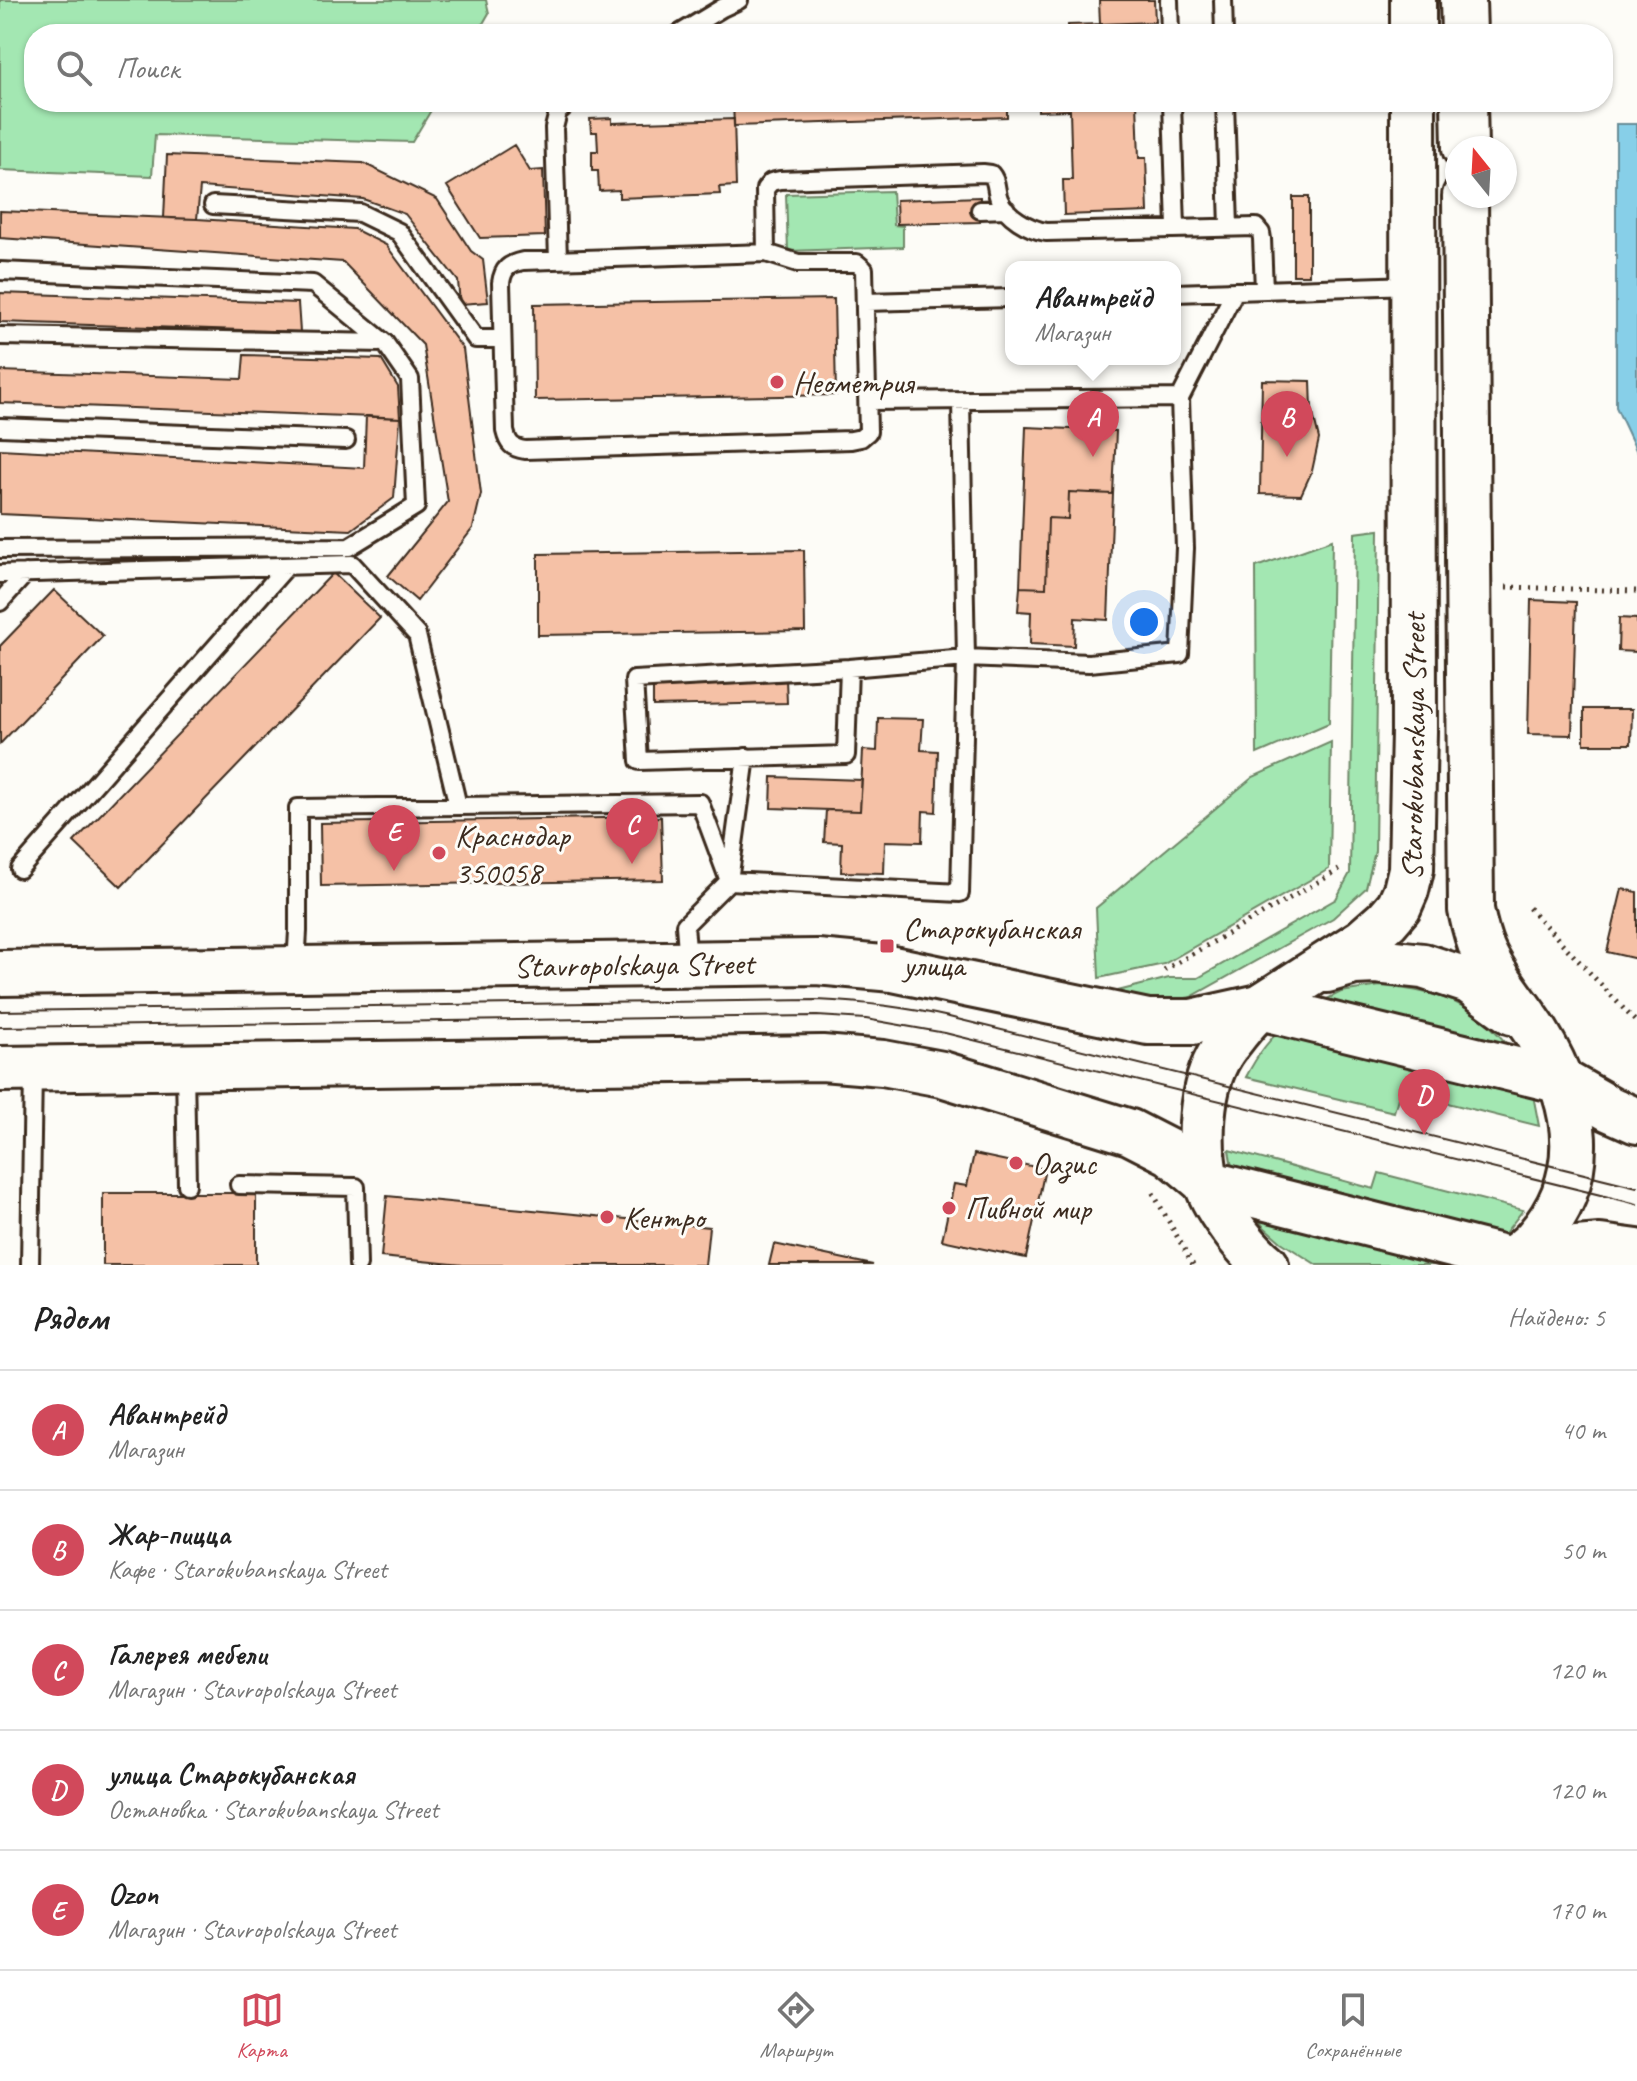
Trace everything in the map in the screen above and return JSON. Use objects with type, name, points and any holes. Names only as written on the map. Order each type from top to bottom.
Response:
[{"type":"main road","points":[[1413,0],[1413,24]]},
{"type":"main road","points":[[1463,0],[1464,24]]},
{"type":"main road","name":"Starokubanskaya Street","points":[[1260,1007],[1363,941],[1387,920],[1399,906],[1411,869],[1414,731],[1413,112]]},
{"type":"main road","points":[[1464,112],[1465,136]]},
{"type":"main road","name":"Starokubanskaya Street","points":[[1465,208],[1471,910],[1484,955],[1535,1032],[1561,1081],[1574,1130],[1571,1171],[1556,1210],[1536,1240],[1508,1262]]},
{"type":"main road","name":"Stavropolskaya Street","points":[[0,973],[817,962],[893,969],[1148,1022],[1192,1022],[1260,1007]]},
{"type":"main road","name":"Stavropolskaya Street","points":[[1266,1265],[1227,1221],[1207,1183],[1202,1130],[1209,1080],[1220,1054],[1242,1024],[1260,1007],[1340,966],[1354,962],[1399,963],[1444,972],[1469,981],[1535,1032]]},
{"type":"main road","points":[[1260,1007],[1561,1081],[1637,1121]]},
{"type":"main road","points":[[16,1069],[822,1058],[883,1063],[942,1074],[1130,1132],[1171,1153],[1207,1183],[1508,1262],[1554,1251],[1600,1247],[1637,1252]]},
{"type":"lane","points":[[696,24],[739,0]]},
{"type":"lane","points":[[1223,0],[1224,24]]},
{"type":"lane","points":[[558,112],[554,128],[558,260]]},
{"type":"lane","points":[[1172,112],[1176,228]]},
{"type":"lane","points":[[1225,112],[1229,227]]},
{"type":"lane","points":[[766,253],[765,189],[771,182],[983,173],[991,174],[996,180],[999,200],[1006,209],[1033,230],[1256,227],[1261,233],[1264,290]]},
{"type":"lane","points":[[213,205],[360,213],[373,219],[399,232],[476,339],[502,339]]},
{"type":"lane","points":[[980,210],[1006,209]]},
{"type":"lane","points":[[766,253],[798,263],[857,263],[864,269],[868,432],[861,438],[851,440],[514,448],[507,441],[505,431],[502,273],[509,264],[558,260],[766,253]]},
{"type":"lane","points":[[0,271],[313,284],[385,343],[410,379],[416,506],[349,547],[0,549]]},
{"type":"lane","points":[[1181,293],[1413,285]]},
{"type":"lane","points":[[849,668],[846,755],[639,761],[634,680],[966,658],[1089,663],[1180,654],[1185,548],[1180,398],[1235,291]]},
{"type":"lane","points":[[866,302],[1005,298]]},
{"type":"lane","points":[[0,336],[385,343]]},
{"type":"lane","points":[[869,401],[1180,398]]},
{"type":"lane","points":[[729,881],[960,893],[966,658],[961,401]]},
{"type":"lane","points":[[0,427],[346,440]]},
{"type":"lane","points":[[0,574],[352,564],[417,635],[458,806]]},
{"type":"lane","points":[[20,869],[287,566]]},
{"type":"lane","points":[[0,602],[26,573]]},
{"type":"lane","points":[[688,963],[685,925],[729,881],[746,757]]},
{"type":"lane","points":[[296,969],[298,808],[700,803],[729,881]]},
{"type":"lane","points":[[185,1066],[187,1185]]},
{"type":"lane","points":[[16,1069],[30,1265]]},
{"type":"lane","points":[[239,1185],[356,1187],[358,1265]]},
{"type":"path","points":[[1503,587],[1637,591]]},
{"type":"path","points":[[1164,970],[1339,870]]},
{"type":"path","points":[[1529,908],[1637,1023]]},
{"type":"path","points":[[1153,1193],[1193,1265]]},
{"type":"green space","points":[[0,0],[486,0],[489,13],[483,24],[24,24],[24,112],[430,112],[412,142],[155,135],[152,176],[0,170]]},
{"type":"green space","points":[[892,191],[894,225],[903,226],[903,247],[788,251],[786,194]]},
{"type":"green space","points":[[1379,530],[1375,851],[1366,888],[1333,918],[1191,997],[1148,1005],[1102,995],[1169,978],[1198,978],[1336,899],[1350,873],[1355,533]]},
{"type":"green space","points":[[1332,540],[1329,723],[1257,754],[1256,567]]},
{"type":"green space","points":[[1331,742],[1329,869],[1164,964],[1099,978],[1096,908],[1253,777]]},
{"type":"green space","points":[[1380,986],[1425,992],[1461,1005],[1492,1028],[1520,1062],[1307,1009],[1341,992]]},
{"type":"green space","points":[[1290,1022],[1533,1095],[1539,1126],[1400,1091],[1394,1112],[1246,1077],[1265,1046]]},
{"type":"green space","points":[[1229,1150],[1374,1189],[1379,1173],[1523,1210],[1502,1237],[1232,1168]]},
{"type":"green space","points":[[1243,1200],[1465,1265],[1317,1265],[1281,1242],[1264,1227]]},
{"type":"water","points":[[1616,124],[1637,124],[1637,452],[1616,407]]},
{"type":"building","points":[[1099,0],[1154,0],[1155,22],[1100,24]]},
{"type":"building","points":[[733,112],[1007,112],[1007,117],[734,126]]},
{"type":"building","points":[[1070,112],[1137,112],[1139,158],[1146,158],[1148,212],[1064,215],[1063,180],[1072,180]]},
{"type":"building","points":[[612,118],[612,123],[734,119],[736,186],[719,187],[720,194],[619,198],[619,190],[599,191],[598,171],[592,171],[592,151],[598,151],[597,132],[591,132],[590,119]]},
{"type":"building","points":[[514,145],[530,171],[543,170],[545,236],[480,238],[447,186]]},
{"type":"building","points":[[167,155],[363,163],[437,199],[471,251],[483,260],[488,302],[460,304],[458,281],[405,214],[363,199],[200,187],[197,219],[164,218]]},
{"type":"building","points":[[980,197],[980,222],[897,224],[896,200]]},
{"type":"building","points":[[1293,197],[1309,197],[1309,275],[1293,275]]},
{"type":"building","points":[[0,211],[354,229],[386,245],[463,349],[481,494],[473,528],[417,601],[388,576],[448,502],[423,345],[343,262],[0,238]]},
{"type":"building","points":[[0,293],[298,303],[300,332],[0,322]]},
{"type":"building","points":[[834,299],[836,395],[535,400],[534,304]]},
{"type":"building","points":[[244,355],[381,359],[398,387],[400,418],[0,403],[0,371],[242,379]]},
{"type":"building","points":[[1262,380],[1311,381],[1312,410],[1319,439],[1312,471],[1301,495],[1260,494]]},
{"type":"building","points":[[366,416],[400,418],[394,498],[351,530],[0,514],[0,449],[364,468]]},
{"type":"building","points":[[1026,427],[1116,431],[1113,494],[1069,492],[1068,519],[1048,518],[1046,588],[1020,587]]},
{"type":"building","points":[[1069,492],[1113,494],[1108,620],[1075,618],[1074,646],[1030,644],[1031,612],[1018,611],[1020,587],[1046,588],[1048,518],[1068,519]]},
{"type":"building","points":[[804,550],[805,631],[538,635],[538,554]]},
{"type":"building","points":[[333,573],[380,618],[121,887],[74,842]]},
{"type":"building","points":[[54,590],[103,636],[0,744],[0,646]]},
{"type":"building","points":[[1531,600],[1576,602],[1572,735],[1528,734]]},
{"type":"building","points":[[1619,618],[1637,619],[1637,652],[1618,651]]},
{"type":"building","points":[[786,679],[787,703],[653,706],[653,682]]},
{"type":"building","points":[[1584,709],[1632,709],[1631,744],[1584,744]]},
{"type":"building","points":[[878,718],[923,719],[921,750],[938,751],[936,812],[923,811],[922,842],[885,841],[884,873],[841,872],[842,843],[824,842],[826,810],[860,811],[863,750],[877,751]]},
{"type":"building","points":[[772,777],[862,780],[860,811],[771,808]]},
{"type":"building","points":[[661,817],[663,880],[321,886],[320,823]]},
{"type":"building","points":[[1622,889],[1637,892],[1637,959],[1607,952]]},
{"type":"building","points":[[974,1154],[1045,1169],[1026,1258],[942,1240],[954,1184],[967,1186]]},
{"type":"building","points":[[103,1193],[256,1193],[256,1265],[103,1265]]},
{"type":"building","points":[[387,1196],[709,1227],[705,1265],[463,1265],[381,1257]]},
{"type":"building","points":[[774,1244],[873,1265],[769,1265]]},
{"type":"tram line","points":[[0,1011],[817,1000],[867,1004],[949,1017],[1637,1187]]},
{"type":"tram line","points":[[0,1027],[817,1016],[866,1019],[945,1033],[1637,1204]]},
{"type":"place","name":"Неометрия","points":[[777,382]]},
{"type":"place","name":"Авантрейд","points":[[1093,457]]},
{"type":"place","name":"Жар-пицца","points":[[1287,457]]},
{"type":"place","name":"Краснодар 350058","points":[[439,853]]},
{"type":"place","name":"Галерея мебели","points":[[632,864]]},
{"type":"place","name":"Ozon","points":[[394,871]]},
{"type":"place","name":"Старокубанская улица","points":[[887,946]]},
{"type":"place","name":"улица Старокубанская","points":[[1424,1135]]},
{"type":"place","name":"Оазис","points":[[1016,1163]]},
{"type":"place","name":"Пивной мир","points":[[949,1208]]},
{"type":"place","name":"Кентро","points":[[607,1217]]}]
